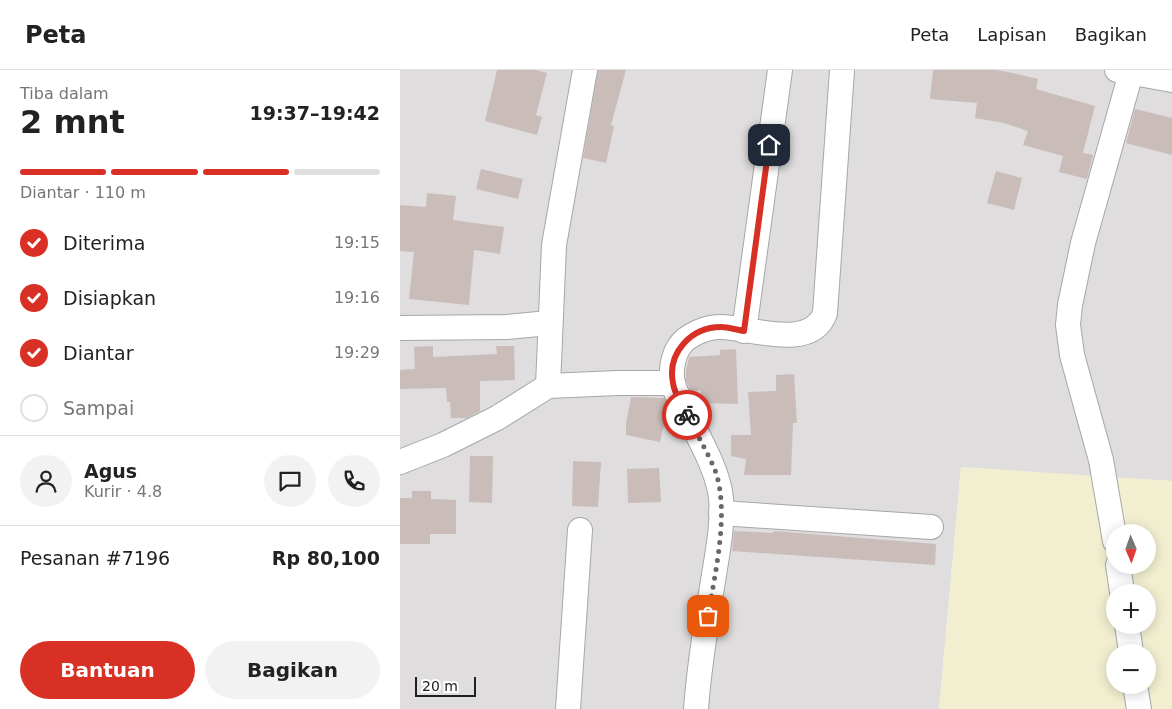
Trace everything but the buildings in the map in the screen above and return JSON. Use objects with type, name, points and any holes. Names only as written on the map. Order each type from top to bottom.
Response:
[{"type":"street","points":[[548,386],[549,323],[554,244],[585,70]]},
{"type":"street","points":[[744,331],[780,70]]},
{"type":"street","points":[[696,709],[699,665],[718,548],[720,494],[715,470],[673,384],[674,359],[680,346],[688,338],[706,329],[721,326],[774,335],[808,332],[822,323],[825,313],[842,70]]},
{"type":"street","points":[[1112,524],[1102,460],[1072,355],[1068,325],[1070,305],[1123,72],[1172,80]]},
{"type":"street","points":[[400,328],[506,326],[549,323]]},
{"type":"street","points":[[400,462],[443,445],[497,418],[548,386],[618,383],[673,384]]},
{"type":"street","points":[[720,513],[931,527]]},
{"type":"street","points":[[568,709],[580,530]]},
{"type":"street","points":[[1136,694],[1139,709]]},
{"type":"shaded area","points":[[400,70],[1172,70],[1172,481],[961,467],[939,709],[400,709]]},
{"type":"shaded area","points":[[961,467],[1172,481],[1172,709],[939,709]]},
{"type":"way so far","points":[[687,415],[715,470],[720,494],[718,548],[708,616]]},
{"type":"route","points":[[687,415],[673,384],[674,359],[680,346],[688,338],[706,329],[721,326],[744,331],[769,145]]}]
